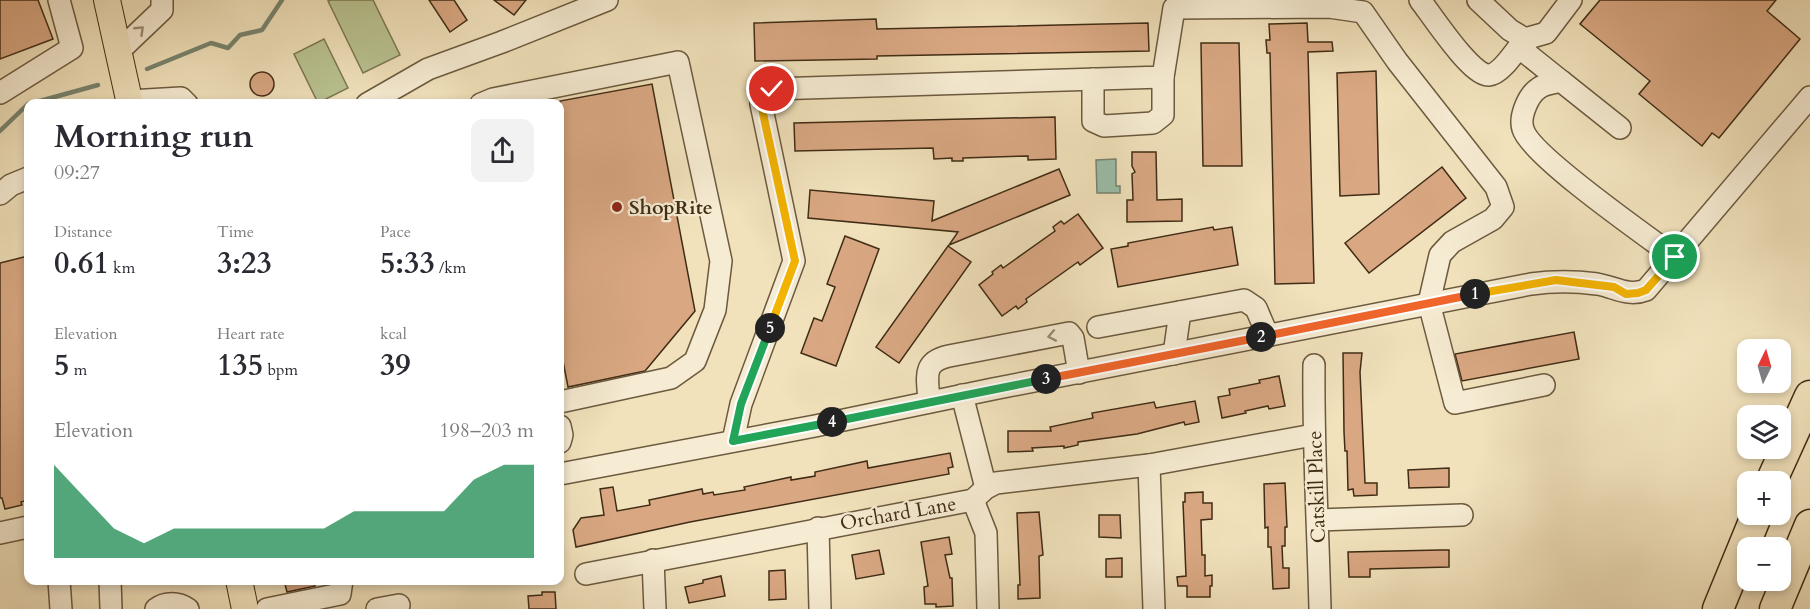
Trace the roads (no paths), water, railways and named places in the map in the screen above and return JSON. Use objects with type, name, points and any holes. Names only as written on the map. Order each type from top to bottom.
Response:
[{"type":"highway","points":[[1777,471],[1810,396]]},
{"type":"highway","points":[[1718,609],[1752,525]]},
{"type":"highway","points":[[1775,609],[1810,525]]},
{"type":"main road","points":[[107,0],[128,99]]},
{"type":"main road","points":[[240,585],[245,609]]},
{"type":"street","points":[[0,93],[72,48],[59,0]]},
{"type":"street","points":[[376,99],[428,69],[607,0]]},
{"type":"street","points":[[1420,0],[1473,67],[1485,75],[1493,74],[1500,69],[1525,39],[1546,33],[1571,0]]},
{"type":"street","points":[[1478,0],[1510,30],[1525,39]]},
{"type":"street","points":[[119,51],[165,4]]},
{"type":"street","points":[[1093,79],[1093,121],[1104,126],[1153,123],[1163,114],[1163,77],[1174,8],[1329,8],[1363,12],[1397,61],[1496,187],[1503,207],[1493,219],[1452,242],[1440,255],[1429,303],[1455,403],[1545,385]]},
{"type":"street","points":[[1525,39],[1526,53],[1620,128]]},
{"type":"street","points":[[503,99],[678,62],[721,261],[715,310],[695,361],[671,378],[564,401]]},
{"type":"street","points":[[733,441],[741,404],[795,261],[761,104],[772,89],[1163,77]]},
{"type":"street","points":[[1561,81],[1538,88],[1523,110],[1522,130],[1559,170],[1675,257]]},
{"type":"street","points":[[564,473],[1556,280],[1614,287],[1626,294],[1646,290],[1810,97]]},
{"type":"street","points":[[0,194],[11,185],[24,180]]},
{"type":"street","points":[[1098,327],[1244,300],[1256,308],[1268,336]]},
{"type":"street","points":[[1174,354],[1180,312]]},
{"type":"street","points":[[929,402],[928,372],[933,361],[973,351],[1069,333],[1073,338],[1079,372]]},
{"type":"street","name":"Catskill Place","points":[[1314,365],[1313,435],[1320,609]]},
{"type":"street","points":[[962,395],[986,533],[988,609]]},
{"type":"street","name":"Orchard Lane","points":[[586,574],[980,494],[996,483],[1149,465],[1313,435]]},
{"type":"street","points":[[1149,465],[1154,609]]},
{"type":"street","points":[[1318,520],[1462,515]]},
{"type":"street","points":[[0,532],[24,528]]},
{"type":"street","points":[[818,528],[820,609]]},
{"type":"street","points":[[653,560],[655,609]]},
{"type":"street","points":[[59,585],[61,609]]},
{"type":"street","points":[[110,585],[111,609]]},
{"type":"street","points":[[267,609],[340,594],[341,585]]},
{"type":"street","points":[[156,609],[164,604],[180,604],[188,609]]},
{"type":"street","points":[[377,609],[399,604]]},
{"type":"waterway","points":[[147,69],[211,43],[228,48],[240,35],[262,30],[282,0]]},
{"type":"waterway","points":[[47,99],[98,85]]},
{"type":"waterway","points":[[0,131],[24,108]]},
{"type":"place","name":"ShopRite","points":[[617,207]]}]
